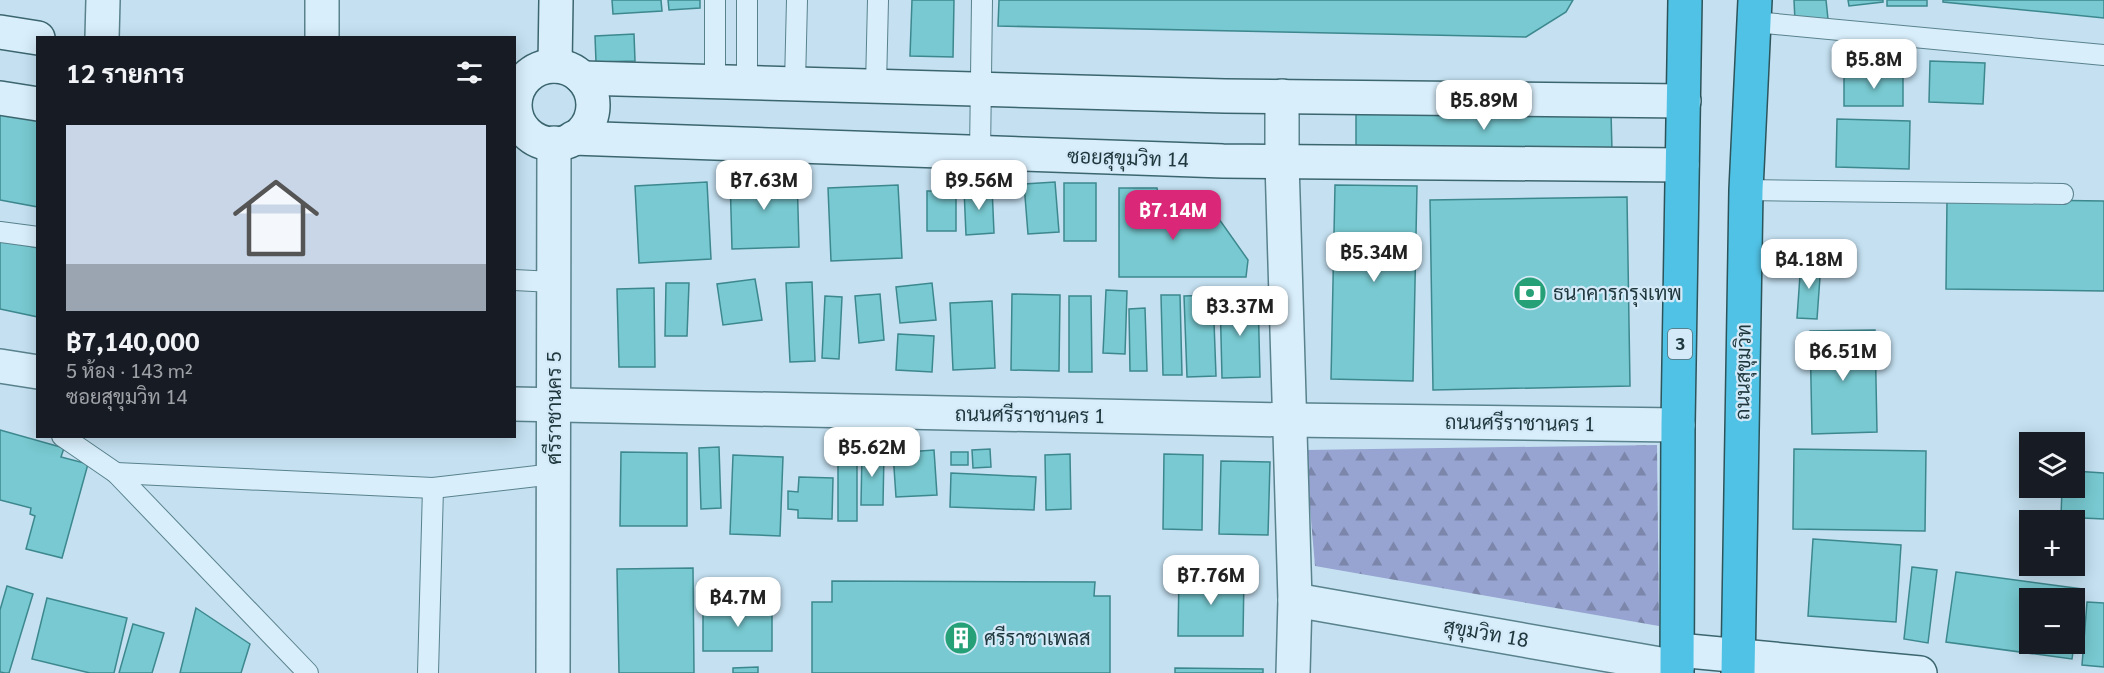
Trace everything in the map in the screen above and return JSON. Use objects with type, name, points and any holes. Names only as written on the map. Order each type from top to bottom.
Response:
[{"type":"highway","name":"3","points":[[1678,663],[1678,425],[1685,0]]},
{"type":"highway","name":"ถนนสุขุมวิท","points":[[1739,664],[1746,190],[1755,11]]},
{"type":"street","points":[[102,36],[103,0]]},
{"type":"street","points":[[322,0],[322,36]]},
{"type":"street","points":[[545,74],[556,0]]},
{"type":"street","points":[[0,32],[36,38]]},
{"type":"street","points":[[545,74],[589,87],[593,98],[593,110],[590,122],[583,131],[544,139],[525,130],[519,120],[516,97],[520,86],[545,74],[795,84],[1225,96],[1683,100]]},
{"type":"street","points":[[1282,96],[1295,600],[1293,673]]},
{"type":"street","points":[[0,98],[36,104]]},
{"type":"street","name":"ซอยสุขุมวิท 14","points":[[544,139],[1282,162],[1682,165]]},
{"type":"street","name":"ศรีราชานคร 5","points":[[544,139],[553,282],[553,673]]},
{"type":"street","name":"ถนนศรีราชานคร 1","points":[[516,404],[1290,420],[1678,425]]},
{"type":"street","name":"สุขุมวิท 18","points":[[1295,600],[1678,663],[1920,673]]},
{"type":"lane","points":[[715,0],[715,81]]},
{"type":"lane","points":[[747,0],[747,82]]},
{"type":"lane","points":[[795,84],[797,0]]},
{"type":"lane","points":[[876,86],[878,0]]},
{"type":"lane","points":[[980,154],[982,0]]},
{"type":"lane","points":[[1755,11],[2104,55]]},
{"type":"lane","points":[[1746,190],[2063,194]]},
{"type":"lane","points":[[0,232],[36,237]]},
{"type":"lane","points":[[516,280],[553,282]]},
{"type":"lane","points":[[65,438],[116,473],[308,673]]},
{"type":"lane","points":[[116,473],[433,488],[554,474]]},
{"type":"lane","points":[[428,673],[433,488]]},
{"type":"green space","points":[[1657,445],[1659,626],[1315,566],[1305,450]]},
{"type":"building","points":[[612,0],[661,0],[662,11],[613,14]]},
{"type":"building","points":[[668,0],[700,0],[700,8],[669,10]]},
{"type":"building","points":[[912,0],[954,0],[953,57],[910,56]]},
{"type":"building","points":[[999,0],[1573,0],[1566,12],[1526,37],[998,26]]},
{"type":"building","points":[[1794,0],[1826,0],[1828,19],[1795,21]]},
{"type":"building","points":[[1848,0],[1883,0],[1883,2],[1849,6]]},
{"type":"building","points":[[1887,0],[1927,0],[1927,6],[1887,6]]},
{"type":"building","points":[[1943,0],[2104,0],[2104,18],[1943,2]]},
{"type":"building","points":[[634,34],[635,61],[596,62],[595,36]]},
{"type":"building","points":[[1930,61],[1985,63],[1983,104],[1929,102]]},
{"type":"building","points":[[1844,74],[1903,74],[1903,106],[1844,106]]},
{"type":"building","points":[[0,106],[36,113],[36,207],[0,200]]},
{"type":"building","points":[[1356,110],[1611,112],[1612,151],[1356,149]]},
{"type":"building","points":[[1837,119],[1910,121],[1909,169],[1836,167]]},
{"type":"building","points":[[797,173],[799,247],[732,249],[730,175]]},
{"type":"building","points":[[707,182],[711,259],[639,263],[635,186]]},
{"type":"building","points":[[1055,182],[1059,232],[1028,234],[1024,184]]},
{"type":"building","points":[[1064,183],[1096,183],[1096,241],[1064,241]]},
{"type":"building","points":[[898,185],[902,258],[831,261],[828,188]]},
{"type":"building","points":[[1335,185],[1417,186],[1413,381],[1331,379]]},
{"type":"building","points":[[992,187],[994,233],[966,235],[964,189]]},
{"type":"building","points":[[1119,188],[1157,188],[1161,212],[1212,209],[1248,260],[1246,277],[1119,277]]},
{"type":"building","points":[[927,191],[956,191],[956,231],[927,231]]},
{"type":"building","name":"ธนาคารกรุงเทพ","points":[[1627,197],[1630,386],[1433,390],[1430,200]]},
{"type":"building","points":[[1947,199],[2104,201],[2104,291],[1946,289]]},
{"type":"building","points":[[0,240],[36,248],[36,317],[0,309]]},
{"type":"building","points":[[1801,261],[1821,263],[1817,319],[1797,318]]},
{"type":"building","points":[[755,279],[762,320],[723,325],[717,284]]},
{"type":"building","points":[[812,282],[815,361],[790,362],[786,283]]},
{"type":"building","points":[[666,283],[689,283],[687,336],[665,336]]},
{"type":"building","points":[[932,283],[936,320],[900,323],[896,287]]},
{"type":"building","points":[[654,288],[655,367],[619,367],[617,289]]},
{"type":"building","points":[[1106,290],[1127,291],[1125,354],[1103,353]]},
{"type":"building","points":[[880,294],[884,340],[859,343],[855,296]]},
{"type":"building","points":[[1012,294],[1060,295],[1059,371],[1011,370]]},
{"type":"building","points":[[1161,295],[1180,295],[1182,375],[1163,375]]},
{"type":"building","points":[[1213,295],[1216,376],[1187,377],[1184,296]]},
{"type":"building","points":[[825,296],[842,297],[839,359],[822,358]]},
{"type":"building","points":[[1069,296],[1091,296],[1092,372],[1069,372]]},
{"type":"building","points":[[1220,296],[1258,296],[1260,377],[1222,378]]},
{"type":"building","points":[[992,301],[995,368],[953,370],[950,303]]},
{"type":"building","points":[[1145,308],[1147,371],[1130,371],[1129,309]]},
{"type":"building","points":[[1875,330],[1877,432],[1812,434],[1810,331]]},
{"type":"building","points":[[898,334],[934,336],[932,372],[896,370]]},
{"type":"building","points":[[0,430],[64,448],[61,457],[88,464],[62,558],[26,549],[35,516],[30,514],[31,508],[0,500]]},
{"type":"building","points":[[719,447],[721,508],[701,509],[699,448]]},
{"type":"building","points":[[990,449],[991,467],[973,468],[972,450]]},
{"type":"building","points":[[1794,449],[1926,451],[1925,531],[1793,529]]},
{"type":"building","points":[[934,450],[937,495],[896,497],[893,453]]},
{"type":"building","points":[[621,452],[687,453],[687,526],[620,526]]},
{"type":"building","points":[[862,452],[884,452],[883,505],[861,505]]},
{"type":"building","points":[[951,452],[968,452],[968,465],[951,465]]},
{"type":"building","points":[[838,453],[857,453],[857,521],[838,521]]},
{"type":"building","points":[[1070,454],[1071,509],[1046,510],[1045,455]]},
{"type":"building","points":[[1164,454],[1203,455],[1202,530],[1163,529]]},
{"type":"building","points":[[733,455],[783,457],[780,536],[730,534]]},
{"type":"building","points":[[1221,461],[1270,462],[1268,535],[1219,534]]},
{"type":"building","points":[[2085,472],[2104,473],[2104,519],[2085,518],[2085,510],[2061,510],[2062,498],[2085,498]]},
{"type":"building","points":[[951,473],[1036,477],[1034,510],[950,507]]},
{"type":"building","points":[[799,477],[833,478],[832,519],[798,518],[798,510],[788,509],[788,491],[798,492]]},
{"type":"building","points":[[1813,539],[1901,545],[1896,622],[1808,616]]},
{"type":"building","points":[[1912,567],[1937,570],[1928,643],[1904,639]]},
{"type":"building","points":[[693,568],[694,673],[619,673],[617,569]]},
{"type":"building","points":[[1956,572],[2075,588],[2019,588],[2019,652],[1946,642]]},
{"type":"building","points":[[1179,575],[1244,576],[1243,636],[1178,636]]},
{"type":"building","name":"ศรีราชาเพลส","points":[[832,581],[1095,582],[1094,596],[1110,596],[1110,673],[812,673],[812,602],[832,602]]},
{"type":"building","points":[[7,586],[33,594],[9,673],[5,673],[0,672],[0,610]]},
{"type":"building","points":[[47,598],[127,618],[114,673],[90,673],[32,659]]},
{"type":"building","points":[[2087,602],[2104,603],[2104,667],[2082,665],[2083,654],[2085,654]]},
{"type":"building","points":[[703,606],[772,606],[772,651],[703,651]]},
{"type":"building","points":[[196,608],[250,644],[241,673],[180,673]]},
{"type":"building","points":[[133,624],[164,633],[152,673],[119,673]]},
{"type":"building","points":[[2035,654],[2073,654],[2072,659]]},
{"type":"building","points":[[758,667],[758,673],[733,673],[733,668]]},
{"type":"building","points":[[1175,668],[1263,669],[1263,673],[1175,673]]},
{"type":"place","name":"ธนาคารกรุงเทพ","points":[[1530,293]]},
{"type":"place","name":"ศรีราชาเพลส","points":[[961,638]]}]
